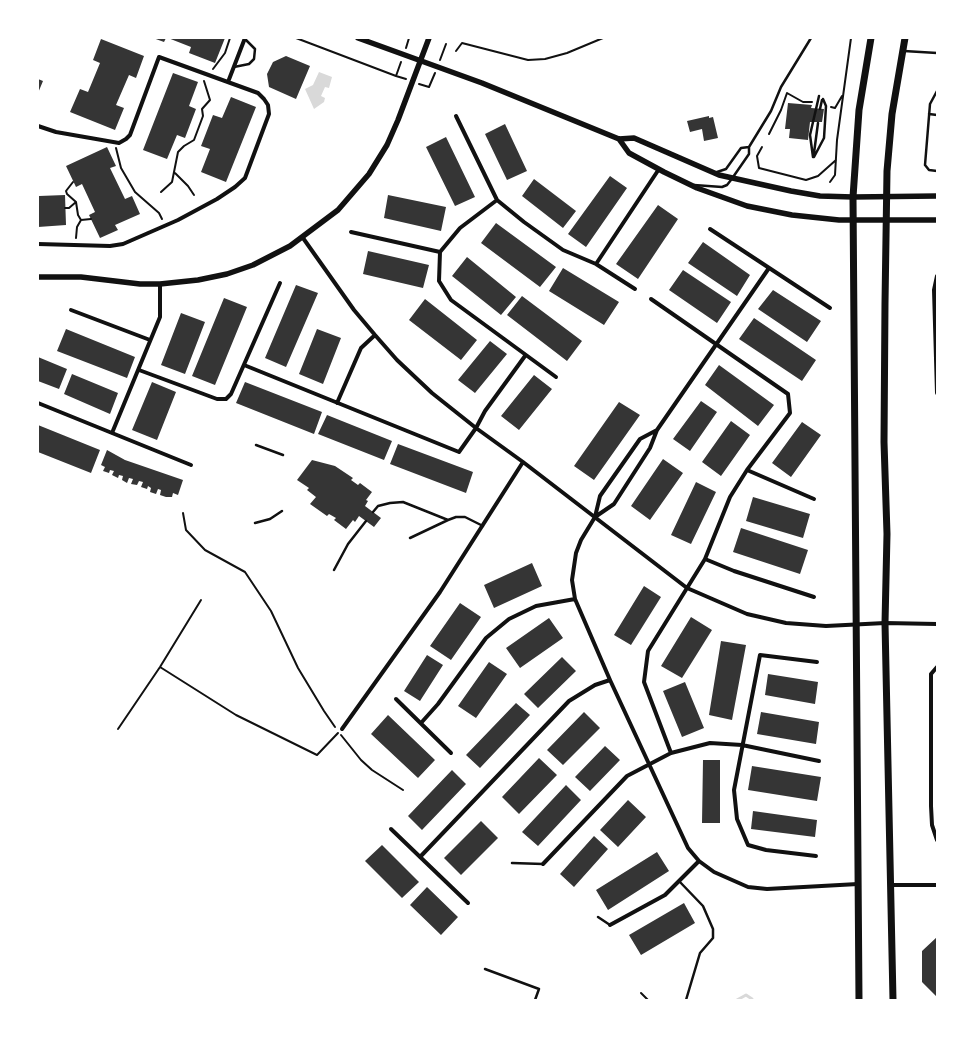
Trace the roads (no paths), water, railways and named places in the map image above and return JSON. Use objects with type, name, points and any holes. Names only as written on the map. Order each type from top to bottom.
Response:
[{"type":"main road","points":[[859,1000],[852,197],[859,110],[871,38]]},
{"type":"main road","points":[[893,1000],[885,623],[886,197],[892,114],[905,38]]},
{"type":"street","points":[[358,38],[482,83],[619,139],[634,138],[712,172],[732,178],[820,196],[937,196]]},
{"type":"street","points":[[38,277],[81,277],[160,284],[198,280],[227,274],[276,254],[303,238],[338,210],[369,174],[387,145],[414,82],[428,38]]},
{"type":"street","points":[[228,82],[245,39]]},
{"type":"street","points":[[38,126],[56,132],[117,142],[126,140],[130,135],[159,57],[258,93],[268,106],[269,114],[244,178],[235,187],[217,199],[165,226],[123,244],[110,246],[38,244]]},
{"type":"street","points":[[456,116],[497,200],[524,222],[563,250],[596,264],[635,289]]},
{"type":"street","points":[[619,139],[629,153],[659,170],[686,183],[734,202],[803,216],[852,221],[937,220]]},
{"type":"street","points":[[596,264],[659,170]]},
{"type":"street","points":[[497,200],[460,228],[440,252],[439,281],[451,300],[556,378]]},
{"type":"street","points":[[710,229],[830,308]]},
{"type":"street","points":[[351,232],[440,252]]},
{"type":"street","points":[[303,238],[354,310],[402,365],[476,428],[523,462],[687,588],[747,614],[786,623],[826,626],[885,623],[937,624]]},
{"type":"street","points":[[595,517],[614,504],[650,448],[657,430],[769,268]]},
{"type":"street","points":[[937,276],[934,290],[937,393]]},
{"type":"street","points":[[139,370],[217,399],[226,399],[232,394],[280,283]]},
{"type":"street","points":[[112,432],[160,317],[160,284]]},
{"type":"street","points":[[651,299],[788,394],[790,413],[747,470],[730,497],[706,559],[648,651],[644,682],[671,753]]},
{"type":"street","points":[[71,310],[150,340]]},
{"type":"street","points":[[337,404],[361,348],[375,334]]},
{"type":"street","points":[[244,365],[337,404],[459,452],[476,428],[485,411],[525,356]]},
{"type":"street","points":[[38,403],[191,464]]},
{"type":"street","points":[[657,430],[640,439],[600,496],[595,517],[581,540],[576,552],[572,580],[575,599],[610,680],[688,848],[699,861],[729,880],[758,889],[858,884]]},
{"type":"street","points":[[340,731],[440,592],[523,462]]},
{"type":"street","points":[[747,470],[814,499]]},
{"type":"street","points":[[706,559],[734,571],[814,597]]},
{"type":"street","points":[[421,723],[438,704],[486,638],[509,619],[536,606],[575,599]]},
{"type":"street","points":[[816,856],[766,850],[748,845],[737,819],[734,790],[760,655],[817,662]]},
{"type":"street","points":[[937,667],[931,674],[931,806],[932,824],[937,840]]},
{"type":"street","points":[[420,857],[569,701],[595,685],[610,680]]},
{"type":"street","points":[[396,699],[451,753]]},
{"type":"street","points":[[543,864],[627,776],[649,763],[671,753],[710,743],[742,745],[819,761]]},
{"type":"street","points":[[391,830],[468,903]]},
{"type":"street","points":[[610,925],[666,894],[699,861]]},
{"type":"street","points":[[891,884],[937,885]]},
{"type":"lane","points":[[686,183],[712,187],[722,187],[727,185],[749,154],[749,148],[771,111],[781,87],[811,38]]},
{"type":"lane","points":[[234,67],[249,64],[254,59],[255,49],[245,39]]},
{"type":"lane","points":[[902,51],[937,53]]},
{"type":"lane","points":[[937,91],[930,104],[925,166],[929,170],[937,171]]},
{"type":"lane","points":[[814,157],[810,135],[816,103],[819,96]]},
{"type":"lane","points":[[814,157],[824,138],[826,106],[823,99],[820,109]]},
{"type":"lane","points":[[929,114],[937,115]]},
{"type":"lane","points":[[814,157],[818,123]]},
{"type":"lane","points":[[712,172],[723,171],[741,148],[749,148]]},
{"type":"lane","points":[[256,445],[283,455]]},
{"type":"lane","points":[[373,512],[378,506],[403,502],[448,520]]},
{"type":"lane","points":[[255,523],[270,519],[282,511]]},
{"type":"lane","points":[[410,538],[456,517],[465,517],[483,526]]},
{"type":"lane","points":[[334,570],[348,544],[366,521]]},
{"type":"lane","points":[[512,863],[543,864]]},
{"type":"lane","points":[[679,881],[703,906],[713,929],[713,938],[700,953],[686,1000]]},
{"type":"lane","points":[[598,917],[610,925]]},
{"type":"lane","points":[[486,969],[539,989],[535,1000]]},
{"type":"waterway","points":[[737,1000],[746,995],[752,999]]}]
